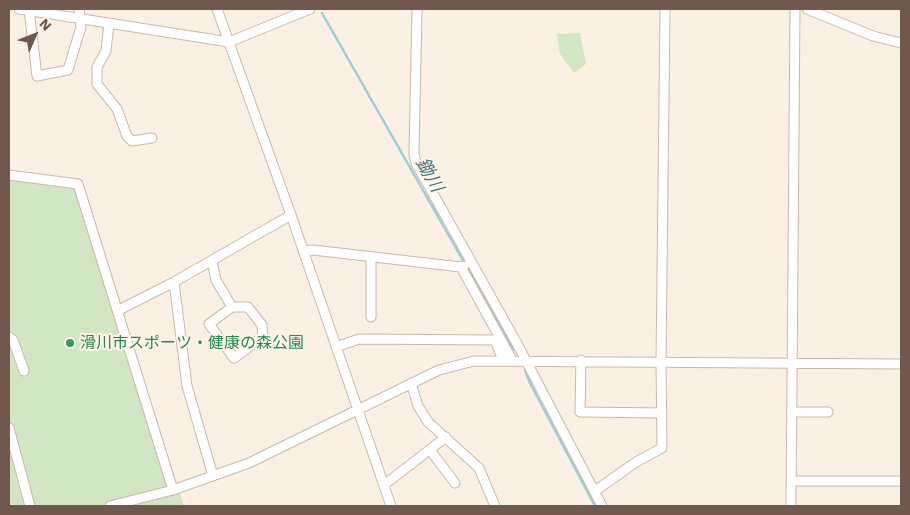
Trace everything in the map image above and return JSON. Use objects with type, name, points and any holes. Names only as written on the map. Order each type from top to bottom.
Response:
[{"type":"street","points":[[19,9],[79,14],[109,23],[229,42],[310,9]]},
{"type":"street","points":[[218,9],[391,506]]},
{"type":"street","points":[[417,9],[414,154],[416,164],[466,265],[507,360]]},
{"type":"street","points":[[595,491],[636,462],[662,448],[661,361],[665,9]]},
{"type":"street","points":[[791,506],[795,9]]},
{"type":"street","points":[[807,9],[873,36],[901,43]]},
{"type":"street","points":[[29,10],[37,76],[68,70],[81,27],[79,14]]},
{"type":"street","points":[[109,23],[106,51],[97,67],[97,84],[117,109],[127,136],[132,141],[152,138]]},
{"type":"street","points":[[9,174],[78,184],[119,310],[173,490]]},
{"type":"street","points":[[119,310],[174,282],[291,215]]},
{"type":"street","points":[[304,252],[313,250],[466,265]]},
{"type":"street","points":[[371,257],[371,317]]},
{"type":"street","points":[[212,261],[216,280],[232,307]]},
{"type":"street","points":[[466,265],[525,360],[602,506]]},
{"type":"street","points":[[174,282],[187,386],[213,476]]},
{"type":"street","points":[[232,307],[248,307],[262,325],[263,337],[234,358],[209,324],[232,307]]},
{"type":"street","points":[[9,337],[12,340],[24,371]]},
{"type":"street","points":[[336,347],[359,339],[495,340],[507,360]]},
{"type":"street","points":[[581,360],[580,412],[662,413]]},
{"type":"street","points":[[110,506],[173,490],[249,463],[358,411],[411,383],[448,368],[474,361],[793,361],[901,364]]},
{"type":"street","points":[[411,383],[418,406],[428,422],[480,468],[495,506]]},
{"type":"street","points":[[792,412],[828,412]]},
{"type":"street","points":[[9,428],[30,506]]},
{"type":"street","points":[[384,485],[446,437]]},
{"type":"street","points":[[430,450],[455,484]]},
{"type":"street","points":[[791,481],[901,481]]},
{"type":"green space","points":[[580,33],[586,64],[574,73],[560,54],[557,34]]},
{"type":"green space","name":"滑川市スポーツ・健康の森公園","points":[[9,175],[78,184],[184,506],[9,506]]},
{"type":"waterway","name":"鋤川","points":[[322,13],[514,350]]},
{"type":"waterway","name":"鋤川","points":[[525,370],[530,383],[595,506]]},
{"type":"place","name":"滑川市スポーツ・健康の森公園","points":[[70,343]]}]
